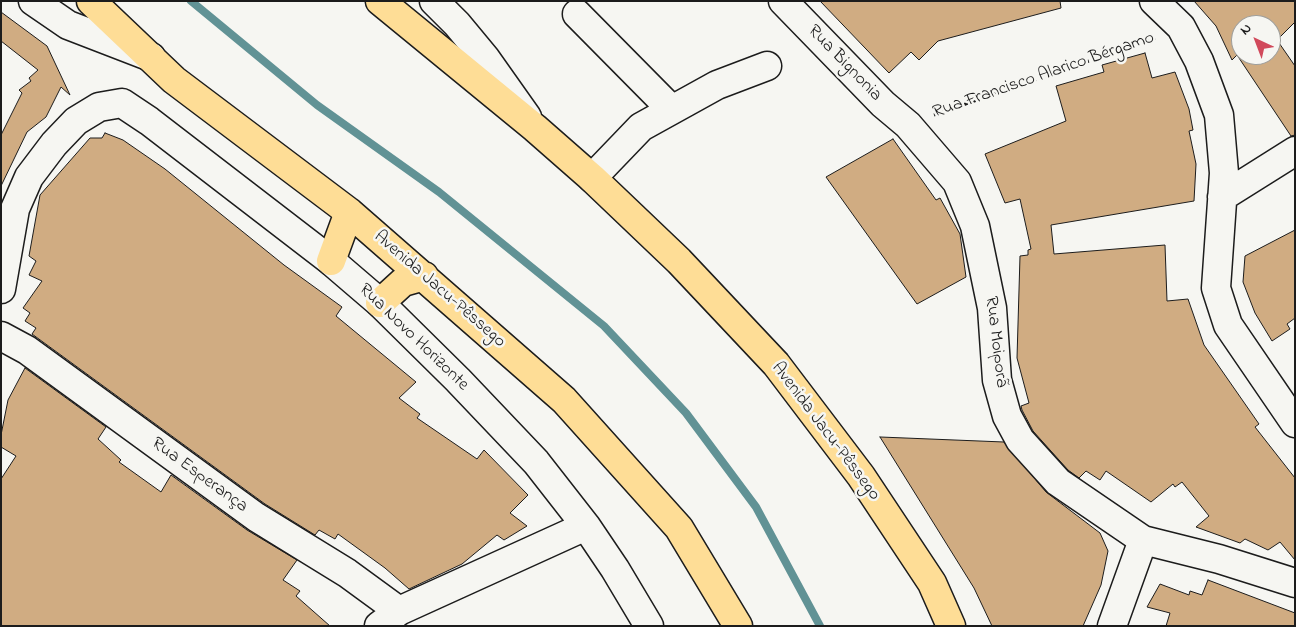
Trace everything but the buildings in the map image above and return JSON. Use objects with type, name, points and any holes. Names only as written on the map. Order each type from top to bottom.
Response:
[{"type":"highway","name":"Avenida Jacu-Pêssego","points":[[92,1],[174,80],[349,212],[564,400],[679,528],[738,626]]},
{"type":"highway","name":"Avenida Jacu-Pêssego","points":[[380,1],[535,128],[592,178],[679,261],[776,364],[862,476],[932,583],[952,626]]},
{"type":"highway","points":[[331,260],[349,212]]},
{"type":"highway","points":[[380,303],[403,282],[424,276]]},
{"type":"street","points":[[33,1],[68,25],[151,58]]},
{"type":"street","points":[[434,1],[457,24],[486,59],[535,128]]},
{"type":"street","name":"Rua Bignonia","points":[[782,1],[883,104],[908,125]]},
{"type":"street","name":"Rua Francisco Alarico Bérgamo","points":[[1154,1],[1181,27],[1199,61],[1219,115],[1224,173],[1216,288],[1228,325],[1295,423]]},
{"type":"street","points":[[577,14],[671,109]]},
{"type":"street","points":[[592,178],[641,127],[717,85],[767,66]]},
{"type":"street","name":"Rua Novo Horizonte","points":[[1,289],[15,210],[29,177],[54,144],[76,122],[99,107],[122,103],[149,121],[331,260],[380,303],[536,462],[586,526],[616,569],[648,626]]},
{"type":"street","name":"Rua Moiporã","points":[[908,125],[957,182],[975,226],[992,308],[997,380],[1007,416],[1020,440],[1058,482],[1143,540],[1219,559],[1295,583]]},
{"type":"street","points":[[1222,197],[1295,150]]},
{"type":"street","name":"Rua Esperança","points":[[1,336],[27,350],[256,517],[347,573],[389,619]]},
{"type":"street","points":[[389,619],[586,526]]},
{"type":"street","points":[[1112,626],[1143,540]]},
{"type":"path","name":"Rua Francisco Alarico Bérgamo","points":[[908,125],[1181,27]]},
{"type":"waterway","points":[[191,1],[317,105],[439,192],[604,326],[686,413],[756,507],[820,626]]}]
